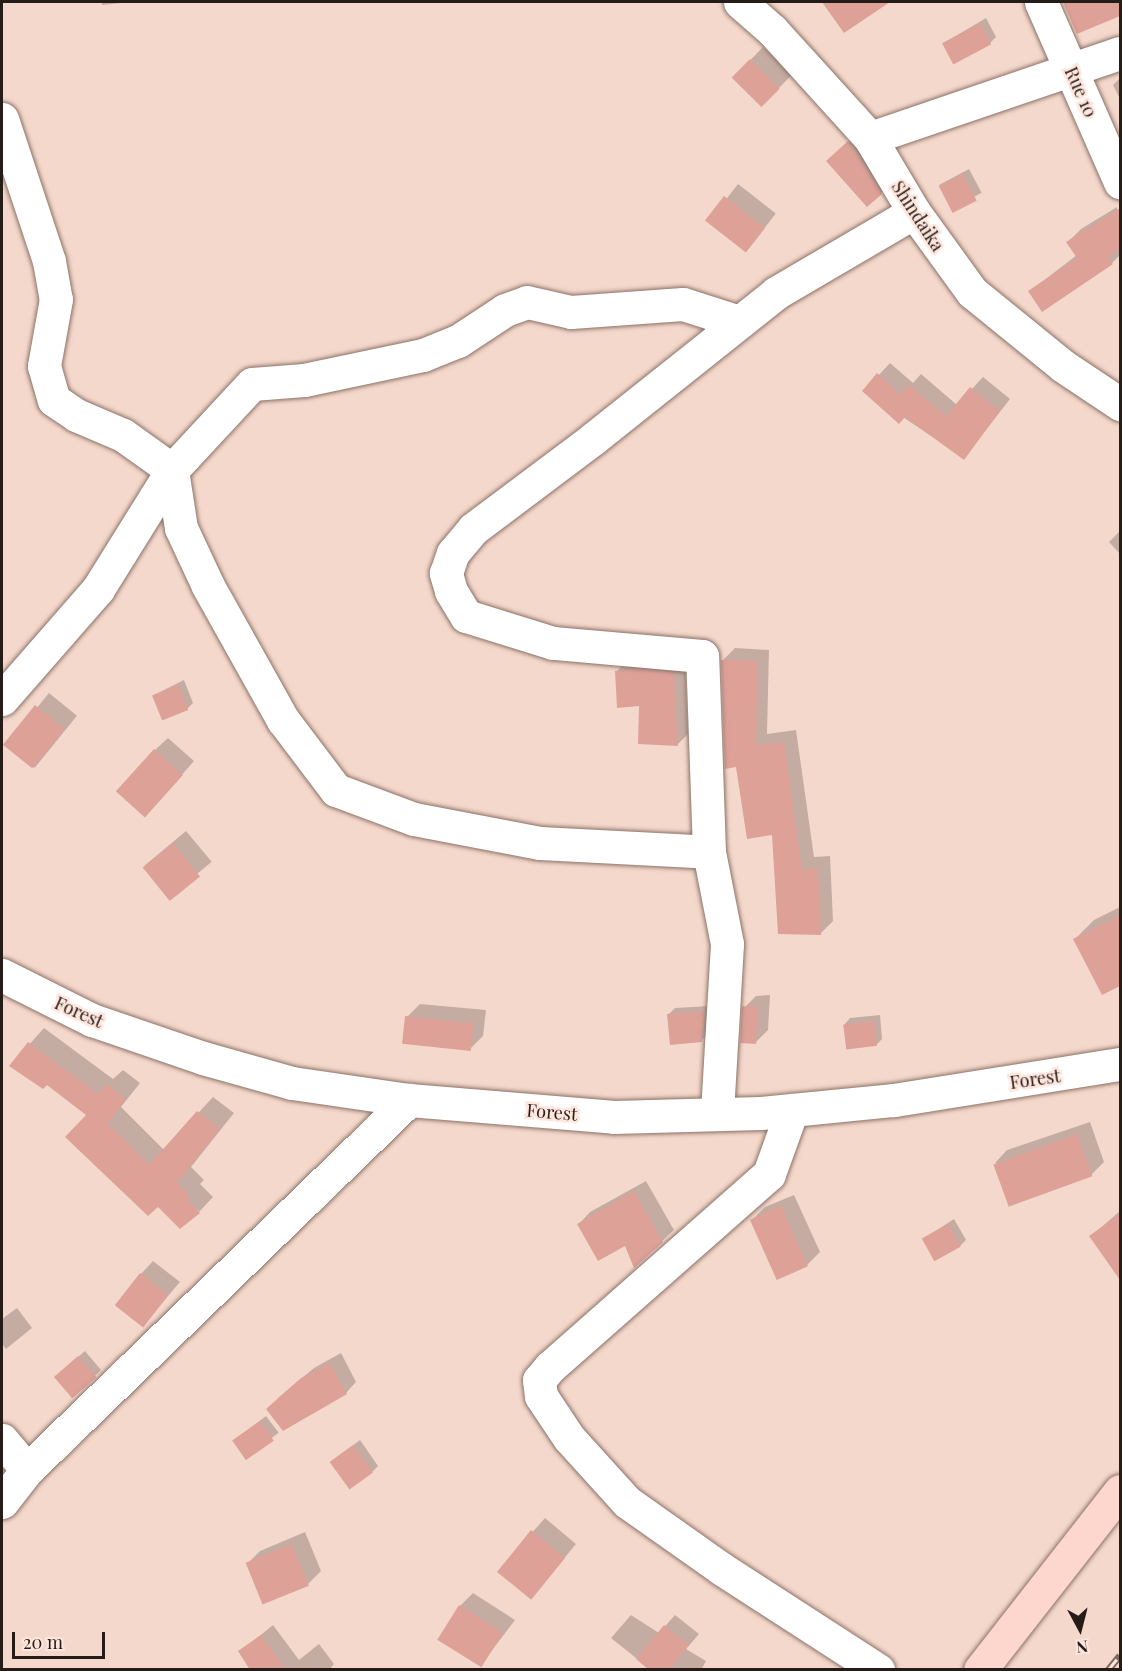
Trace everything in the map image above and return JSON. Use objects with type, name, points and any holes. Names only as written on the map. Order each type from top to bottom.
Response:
[{"type":"main road","points":[[981,1670],[1120,1491]]},
{"type":"street","name":"Shindaika","points":[[740,2],[772,30],[870,138],[914,212],[955,271],[993,312],[1063,366],[1120,404]]},
{"type":"street","name":"Rue 10","points":[[1041,2],[1120,182]]},
{"type":"street","points":[[870,138],[1120,53]]},
{"type":"street","points":[[2,120],[49,261],[56,298],[44,366],[54,400],[76,415],[123,435],[172,470],[181,528],[208,586],[283,720],[336,790],[414,819],[540,843],[709,852]]},
{"type":"street","points":[[717,1114],[727,944],[709,852],[702,656],[553,643],[466,616],[451,591],[446,573],[453,553],[473,529],[594,438],[776,293],[914,212]]},
{"type":"street","points":[[2,699],[98,589],[172,470],[252,384],[304,380],[423,355],[458,341],[505,309],[527,302],[571,312],[683,304],[739,322]]},
{"type":"street","name":"Forest","points":[[2,975],[92,1020],[203,1058],[292,1083],[409,1100],[614,1117],[792,1110],[894,1100],[1120,1064]]},
{"type":"street","points":[[2,1502],[27,1470],[409,1100]]},
{"type":"street","points":[[792,1110],[769,1174],[550,1367],[539,1380],[541,1396],[569,1438],[627,1502],[722,1569],[878,1670]]},
{"type":"street","points":[[2,1440],[27,1470]]},
{"type":"building","points":[[822,2],[890,2],[844,33]]},
{"type":"building","points":[[1063,2],[1120,2],[1120,16],[1077,34]]},
{"type":"building","points":[[980,23],[991,44],[953,64],[942,43]]},
{"type":"building","points":[[750,59],[780,89],[761,107],[732,77]]},
{"type":"building","points":[[848,141],[882,194],[867,207],[826,161]]},
{"type":"building","points":[[963,174],[977,201],[953,213],[939,186]]},
{"type":"building","points":[[724,196],[765,228],[746,252],[705,220]]},
{"type":"building","points":[[1120,208],[1120,249],[1108,257],[1113,264],[1042,312],[1028,291],[1077,258],[1066,242]]},
{"type":"building","points":[[877,373],[900,394],[909,385],[946,416],[970,387],[1000,411],[964,460],[905,417],[899,424],[862,391]]},
{"type":"building","points":[[721,660],[758,661],[756,745],[784,742],[802,869],[818,868],[821,935],[778,934],[772,835],[747,839],[736,767],[725,769]]},
{"type":"building","points":[[641,669],[674,672],[678,746],[638,744],[639,706],[617,708],[615,671]]},
{"type":"building","points":[[178,685],[188,710],[162,721],[152,695]]},
{"type":"building","points":[[35,705],[65,729],[32,769],[3,745]]},
{"type":"building","points":[[154,749],[183,775],[145,817],[116,791]]},
{"type":"building","points":[[173,843],[200,876],[170,901],[143,868]]},
{"type":"building","points":[[1120,915],[1120,986],[1102,995],[1073,939]]},
{"type":"building","points":[[742,1006],[758,1007],[756,1044],[740,1043]]},
{"type":"building","points":[[704,1011],[702,1042],[670,1045],[667,1014]]},
{"type":"building","points":[[405,1016],[474,1023],[471,1051],[402,1044]]},
{"type":"building","points":[[874,1021],[877,1046],[846,1050],[843,1025]]},
{"type":"building","points":[[28,1042],[98,1094],[107,1084],[126,1099],[108,1123],[149,1165],[197,1111],[220,1129],[177,1183],[190,1196],[186,1199],[200,1213],[180,1229],[158,1207],[148,1216],[65,1137],[86,1115],[47,1085],[43,1089],[9,1066]]},
{"type":"building","points":[[1077,1134],[1092,1176],[1009,1207],[993,1164]]},
{"type":"building","points":[[634,1191],[663,1242],[634,1268],[625,1246],[598,1261],[577,1224]]},
{"type":"building","points":[[781,1206],[808,1266],[777,1280],[750,1220]]},
{"type":"building","points":[[1120,1214],[1120,1280],[1089,1236]]},
{"type":"building","points":[[948,1224],[961,1247],[934,1261],[922,1239]]},
{"type":"building","points":[[140,1273],[168,1295],[143,1327],[115,1305]]},
{"type":"building","points":[[78,1356],[96,1377],[72,1398],[54,1377]]},
{"type":"building","points":[[330,1363],[347,1394],[283,1431],[266,1409],[301,1378]]},
{"type":"building","points":[[260,1421],[274,1441],[246,1460],[232,1441]]},
{"type":"building","points":[[353,1445],[373,1473],[350,1490],[330,1462]]},
{"type":"building","points":[[531,1530],[565,1558],[531,1600],[497,1572]]},
{"type":"building","points":[[292,1544],[309,1586],[262,1604],[246,1563]]},
{"type":"building","points":[[459,1605],[503,1633],[481,1667],[437,1640]]},
{"type":"building","points":[[664,1625],[689,1645],[670,1670],[649,1670],[636,1659]]},
{"type":"building","points":[[261,1635],[287,1670],[250,1670],[238,1651]]},
{"type":"railway","points":[[1108,1670],[1120,1655]]}]
